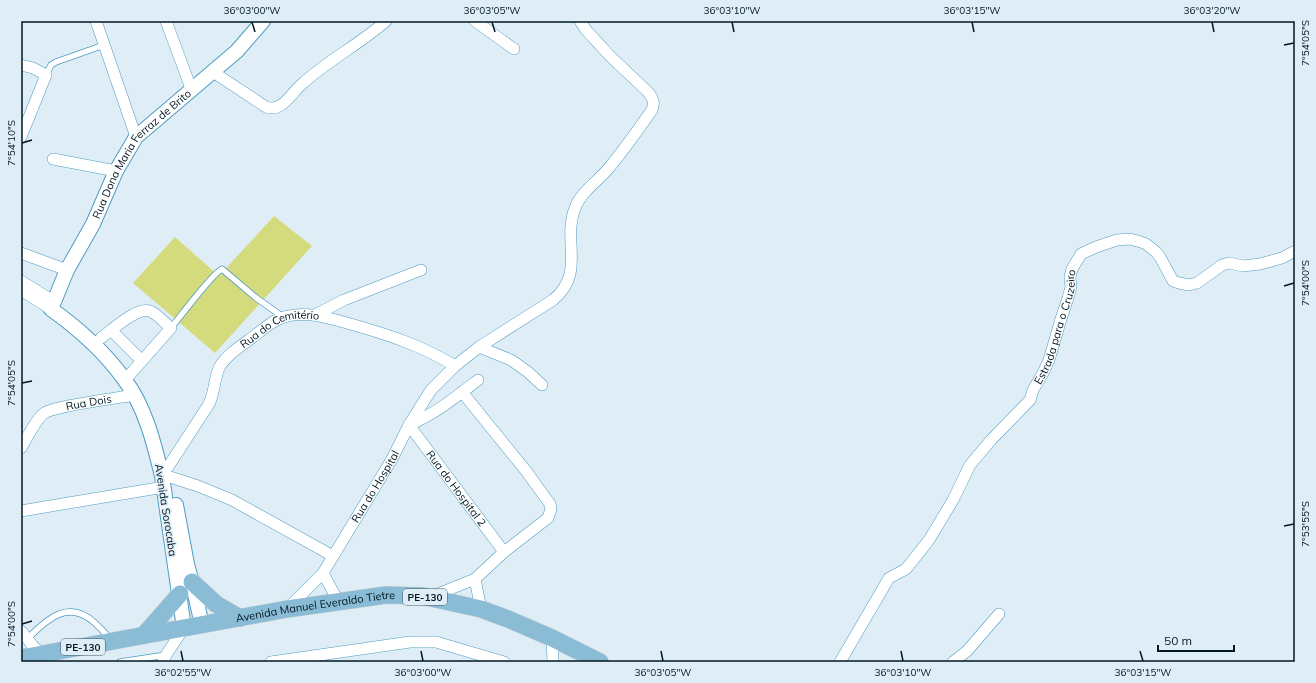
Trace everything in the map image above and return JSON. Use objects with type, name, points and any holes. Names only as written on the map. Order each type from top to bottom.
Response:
[{"type":"main road","points":[[192,582],[216,604],[240,618]]},
{"type":"main road","points":[[144,635],[180,594]]},
{"type":"main road","name":"Avenida Manuel Everaldo Tietre","points":[[21,658],[34,658],[144,635],[287,609],[386,595],[429,597],[481,609],[508,618],[600,662]]},
{"type":"street","points":[[96,21],[136,136]]},
{"type":"street","points":[[166,21],[192,90]]},
{"type":"street","points":[[213,72],[266,107],[276,108],[312,75],[386,21]]},
{"type":"street","points":[[475,21],[514,48]]},
{"type":"street","name":"Rua do Hospital","points":[[287,609],[323,573],[392,459],[409,425],[431,390],[455,366],[479,347],[543,307],[561,293],[570,277],[572,264],[572,222],[578,202],[608,169],[653,107],[653,99],[648,92],[611,57],[586,30],[580,21]]},
{"type":"street","name":"Rua Dona Maria Ferraz de Brito","points":[[53,305],[67,270],[93,224],[116,171],[136,136],[237,51],[261,22]]},
{"type":"street","points":[[21,65],[33,68],[46,75],[21,137]]},
{"type":"street","points":[[53,159],[116,171]]},
{"type":"street","name":"Estrada para o Cruzeiro","points":[[840,662],[891,577],[906,569],[929,540],[953,500],[970,465],[991,440],[1030,400],[1033,390],[1043,373],[1048,360],[1071,287],[1070,277],[1072,269],[1081,254],[1117,240],[1130,239],[1141,242],[1152,248],[1160,257],[1173,281],[1190,285],[1197,283],[1222,265],[1229,263],[1243,266],[1272,261],[1295,251]]},
{"type":"street","points":[[21,253],[67,270]]},
{"type":"street","points":[[316,315],[344,300],[421,270]]},
{"type":"street","points":[[21,281],[53,305],[70,323],[128,377]]},
{"type":"street","points":[[21,290],[53,305],[106,334],[142,361]]},
{"type":"street","points":[[106,334],[135,314],[145,311],[152,312],[171,328],[128,377]]},
{"type":"street","name":"Rua do Cemitério","points":[[167,477],[209,404],[220,367],[246,342],[283,317],[296,315],[316,315],[398,338],[427,349],[455,366]]},
{"type":"street","points":[[106,334],[138,394]]},
{"type":"street","points":[[479,347],[511,360],[528,372],[542,385]]},
{"type":"street","points":[[409,425],[431,414],[478,380]]},
{"type":"street","points":[[429,597],[475,579],[504,552],[550,516],[550,504],[522,465],[462,392]]},
{"type":"street","name":"Avenida Sorocaba","points":[[138,394],[157,455],[167,477],[184,628]]},
{"type":"street","name":"Avenida Sorocaba","points":[[138,394],[155,421],[202,625]]},
{"type":"street","name":"Rua Dois","points":[[21,448],[43,414],[59,408],[138,394]]},
{"type":"street","name":"Rua do Hospital 2","points":[[409,425],[504,552]]},
{"type":"street","points":[[21,510],[167,477]]},
{"type":"street","name":"Avenida Sorocaba","points":[[167,477],[198,486],[232,500],[333,556]]},
{"type":"street","points":[[323,573],[338,601]]},
{"type":"street","points":[[475,579],[481,609]]},
{"type":"street","points":[[953,662],[967,651],[999,614]]},
{"type":"street","points":[[165,658],[184,628]]},
{"type":"street","points":[[24,635],[34,658]]},
{"type":"street","points":[[552,638],[553,662]]},
{"type":"street","points":[[271,662],[402,643],[433,641],[452,645],[504,662]]},
{"type":"lane","points":[[46,75],[51,65],[56,62],[104,45]]},
{"type":"lane","points":[[171,328],[218,271],[222,270],[283,317]]},
{"type":"lane","points":[[24,635],[48,619],[68,611],[82,613],[90,618],[106,634],[111,642]]},
{"type":"lane","points":[[120,662],[165,658]]},
{"type":"green space","points":[[274,216],[312,246],[215,353],[133,283],[175,237],[219,276]]}]
